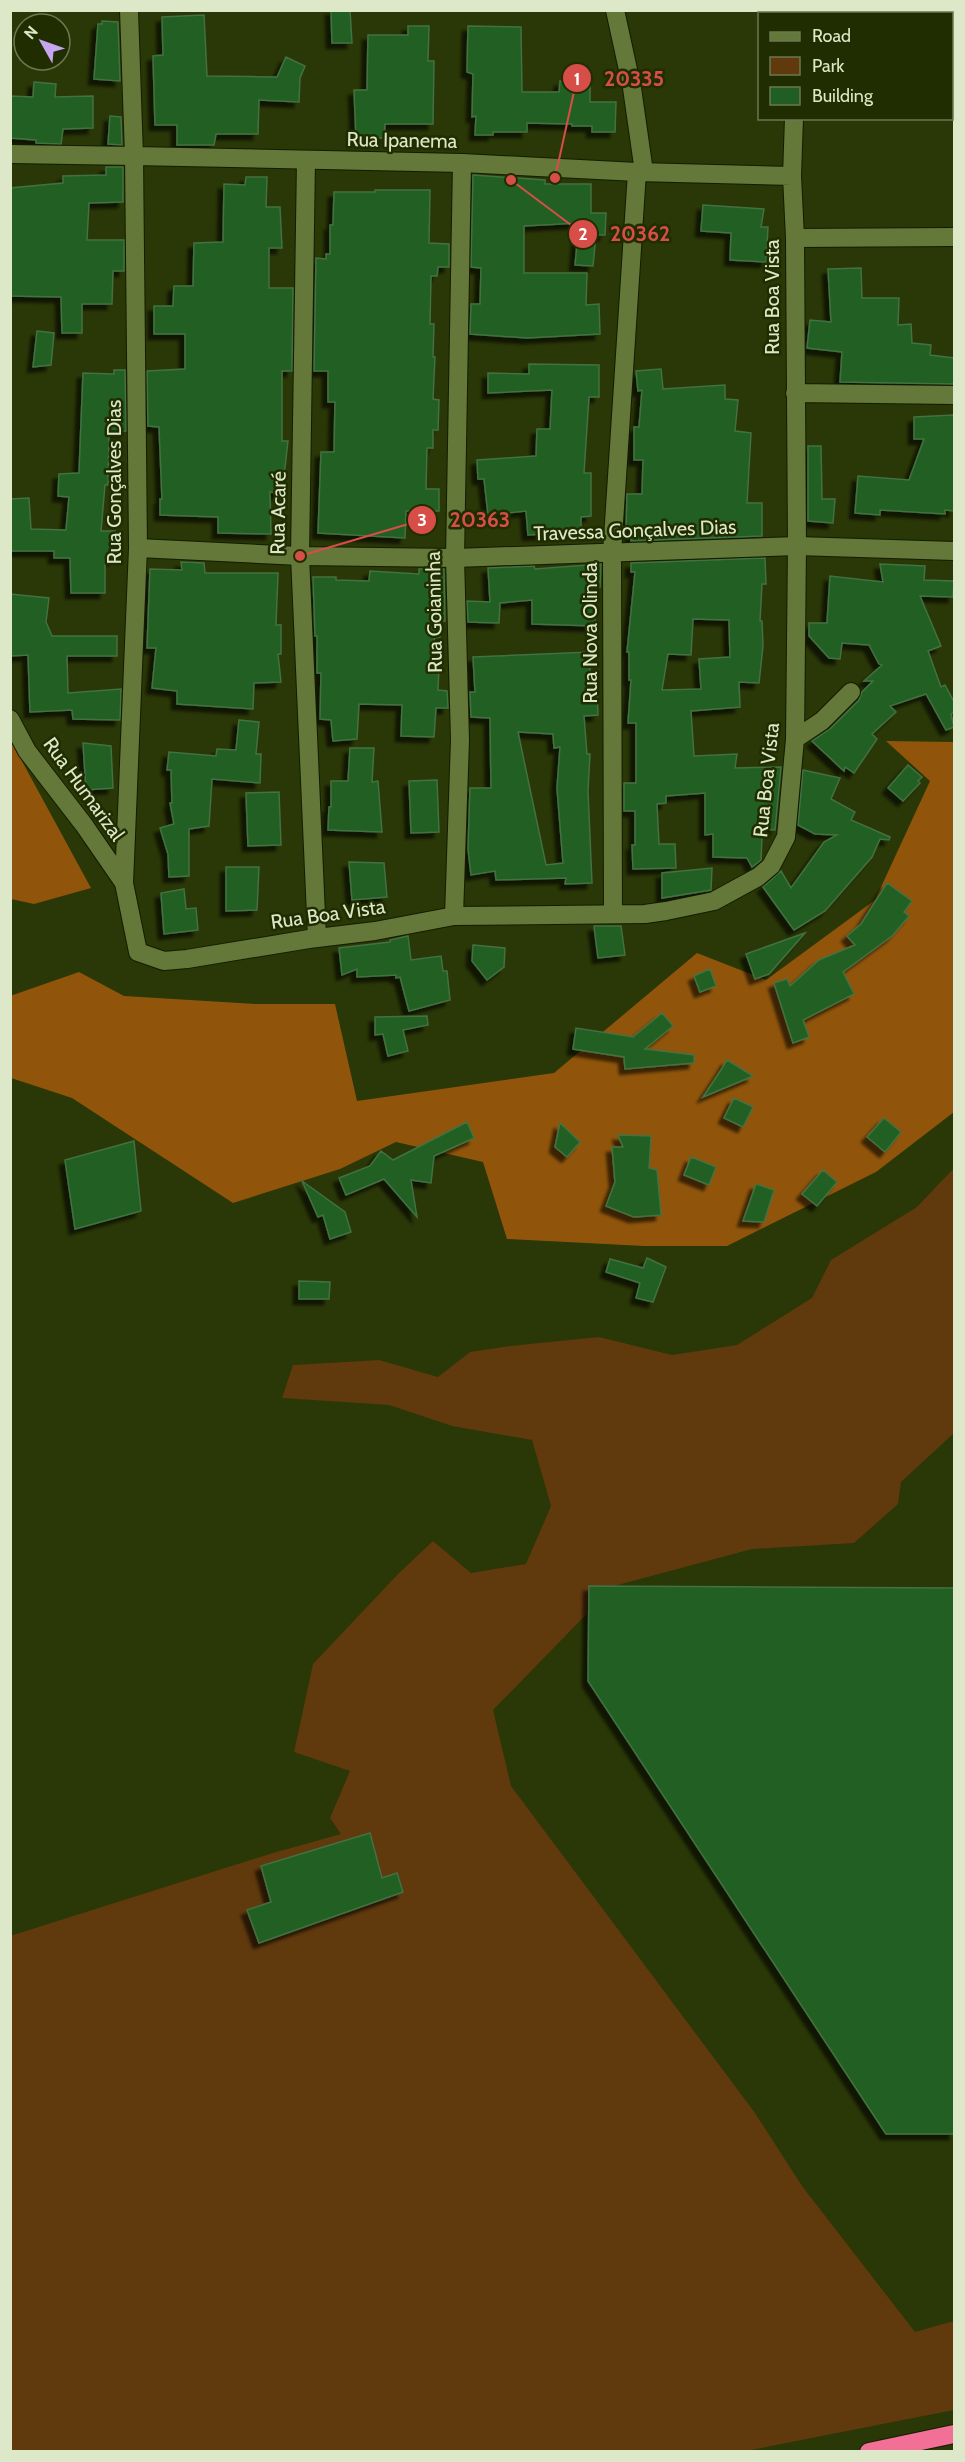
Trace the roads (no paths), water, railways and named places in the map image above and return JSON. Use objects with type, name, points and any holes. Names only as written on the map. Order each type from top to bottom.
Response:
[{"type":"highway","points":[[869,2451],[954,2434]]},
{"type":"street","name":"Rua Gonçalves Dias","points":[[129,10],[134,156],[138,548],[124,883],[138,952]]},
{"type":"street","name":"Rua Nova Olinda","points":[[613,914],[612,553],[641,172],[632,88],[615,10]]},
{"type":"street","name":"Rua Boa Vista","points":[[138,952],[161,961],[169,961],[375,931],[454,916],[666,911],[714,901],[758,877],[771,866],[786,837],[795,739],[797,546],[795,238],[792,176],[794,120]]},
{"type":"street","name":"Rua Ipanema","points":[[10,154],[462,163],[641,172],[792,176]]},
{"type":"street","name":"Rua Acaré","points":[[306,160],[300,556],[318,938]]},
{"type":"street","name":"Rua Goianinha","points":[[454,916],[460,740],[455,558],[462,163]]},
{"type":"street","points":[[795,238],[954,237]]},
{"type":"street","points":[[795,393],[954,395]]},
{"type":"street","name":"Travessa Gonçalves Dias","points":[[138,548],[300,556],[455,558],[797,546],[954,551]]},
{"type":"street","points":[[795,739],[822,721],[851,693]]},
{"type":"street","name":"Rua Humarizal","points":[[10,719],[27,752],[84,825],[124,883]]},
{"type":"place","name":"20335","points":[[555,178]]},
{"type":"place","name":"20362","points":[[511,180]]},
{"type":"place","name":"20363","points":[[300,556]]}]
